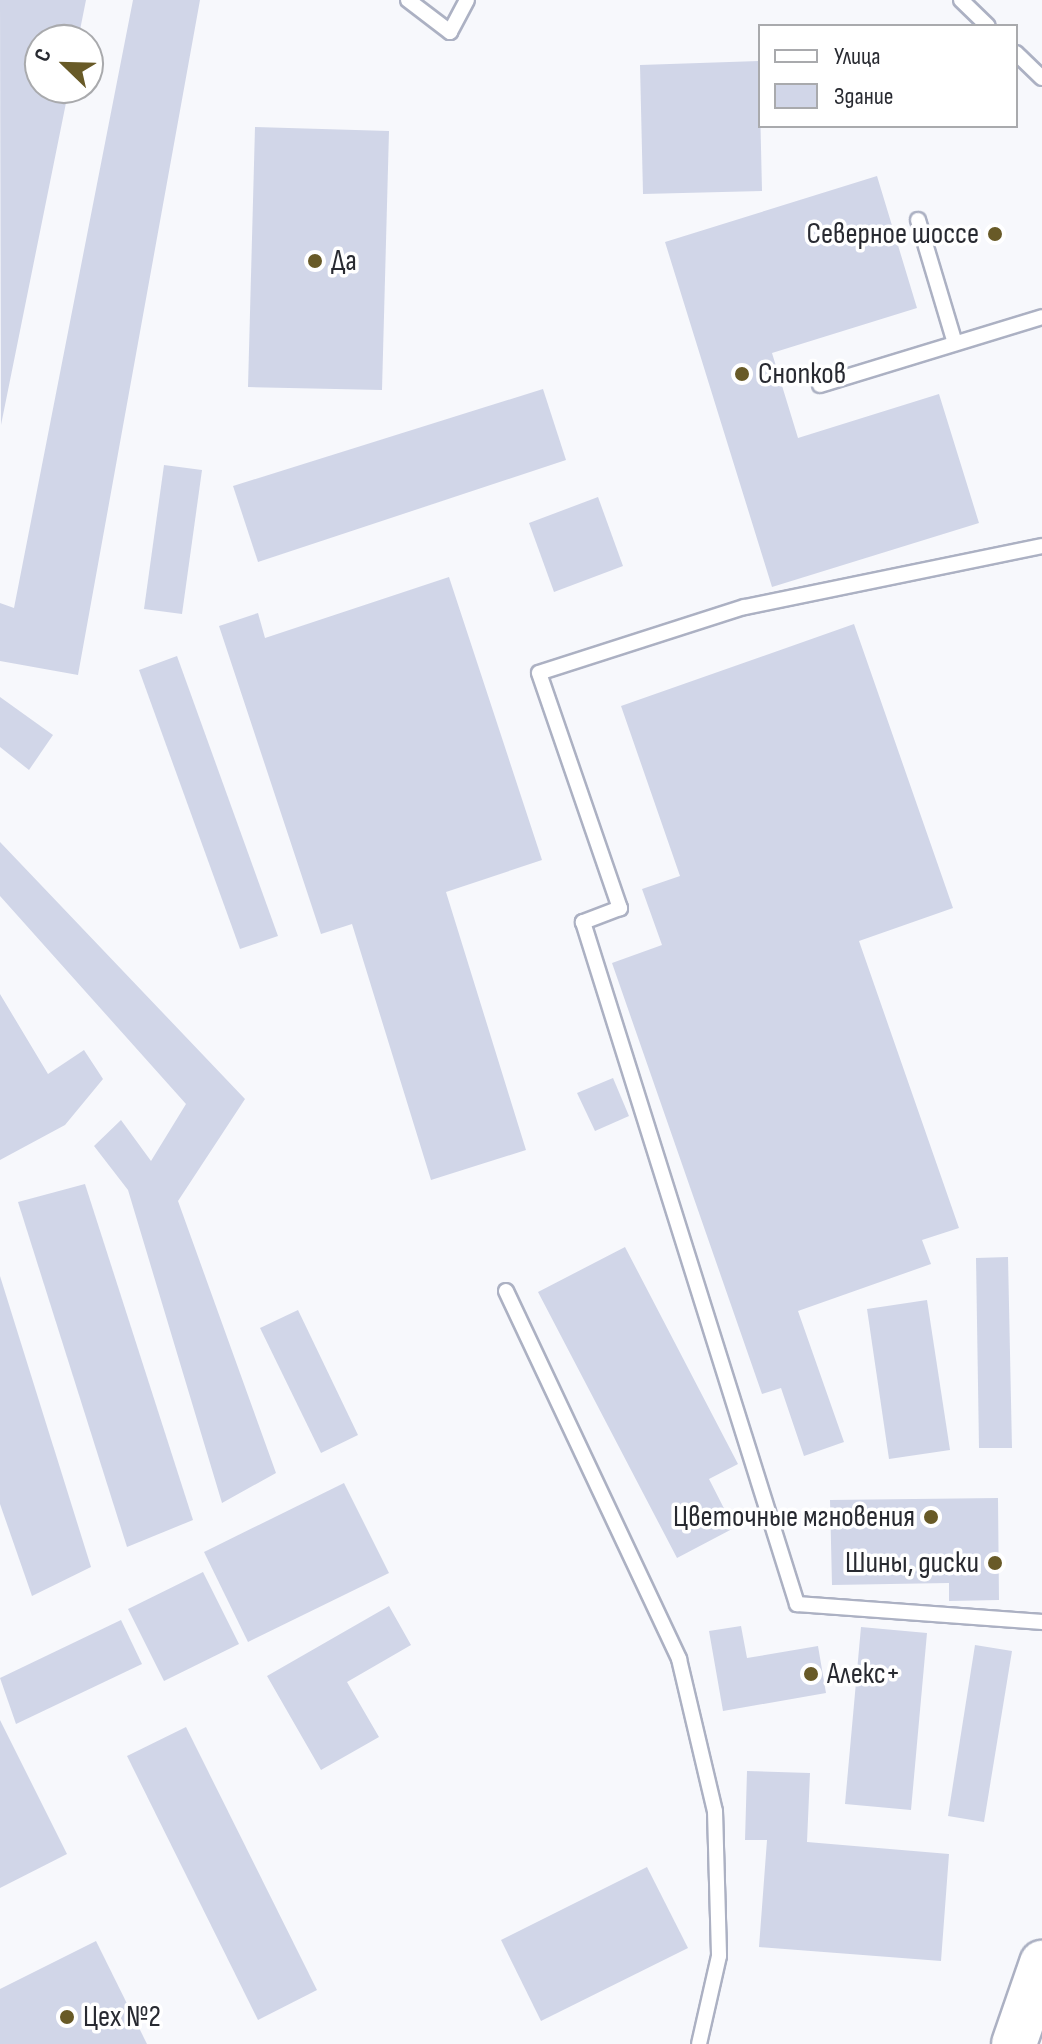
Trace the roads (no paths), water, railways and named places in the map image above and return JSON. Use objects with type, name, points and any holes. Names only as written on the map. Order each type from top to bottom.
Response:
[{"type":"main road","points":[[1014,2044],[1042,1963]]},
{"type":"lane","points":[[408,0],[450,32],[467,0]]},
{"type":"lane","points":[[961,0],[986,24]]},
{"type":"lane","points":[[1018,55],[1042,78]]},
{"type":"lane","points":[[918,220],[955,343]]},
{"type":"lane","points":[[820,385],[1042,317]]},
{"type":"lane","points":[[1042,546],[744,607],[539,673],[620,908],[583,922],[797,1604],[1042,1622]]},
{"type":"lane","points":[[506,1291],[679,1659],[715,1811],[719,1956],[699,2044]]},
{"type":"place","name":"Северное шоссе","points":[[995,234]]},
{"type":"place","name":"Да","points":[[315,261]]},
{"type":"place","name":"Снопков","points":[[742,374]]},
{"type":"place","name":"Цветочные мгновения","points":[[931,1517]]},
{"type":"place","name":"Шины, диски","points":[[995,1563]]},
{"type":"place","name":"Алекс+","points":[[811,1674]]},
{"type":"place","name":"Цех №2","points":[[67,2017]]}]
